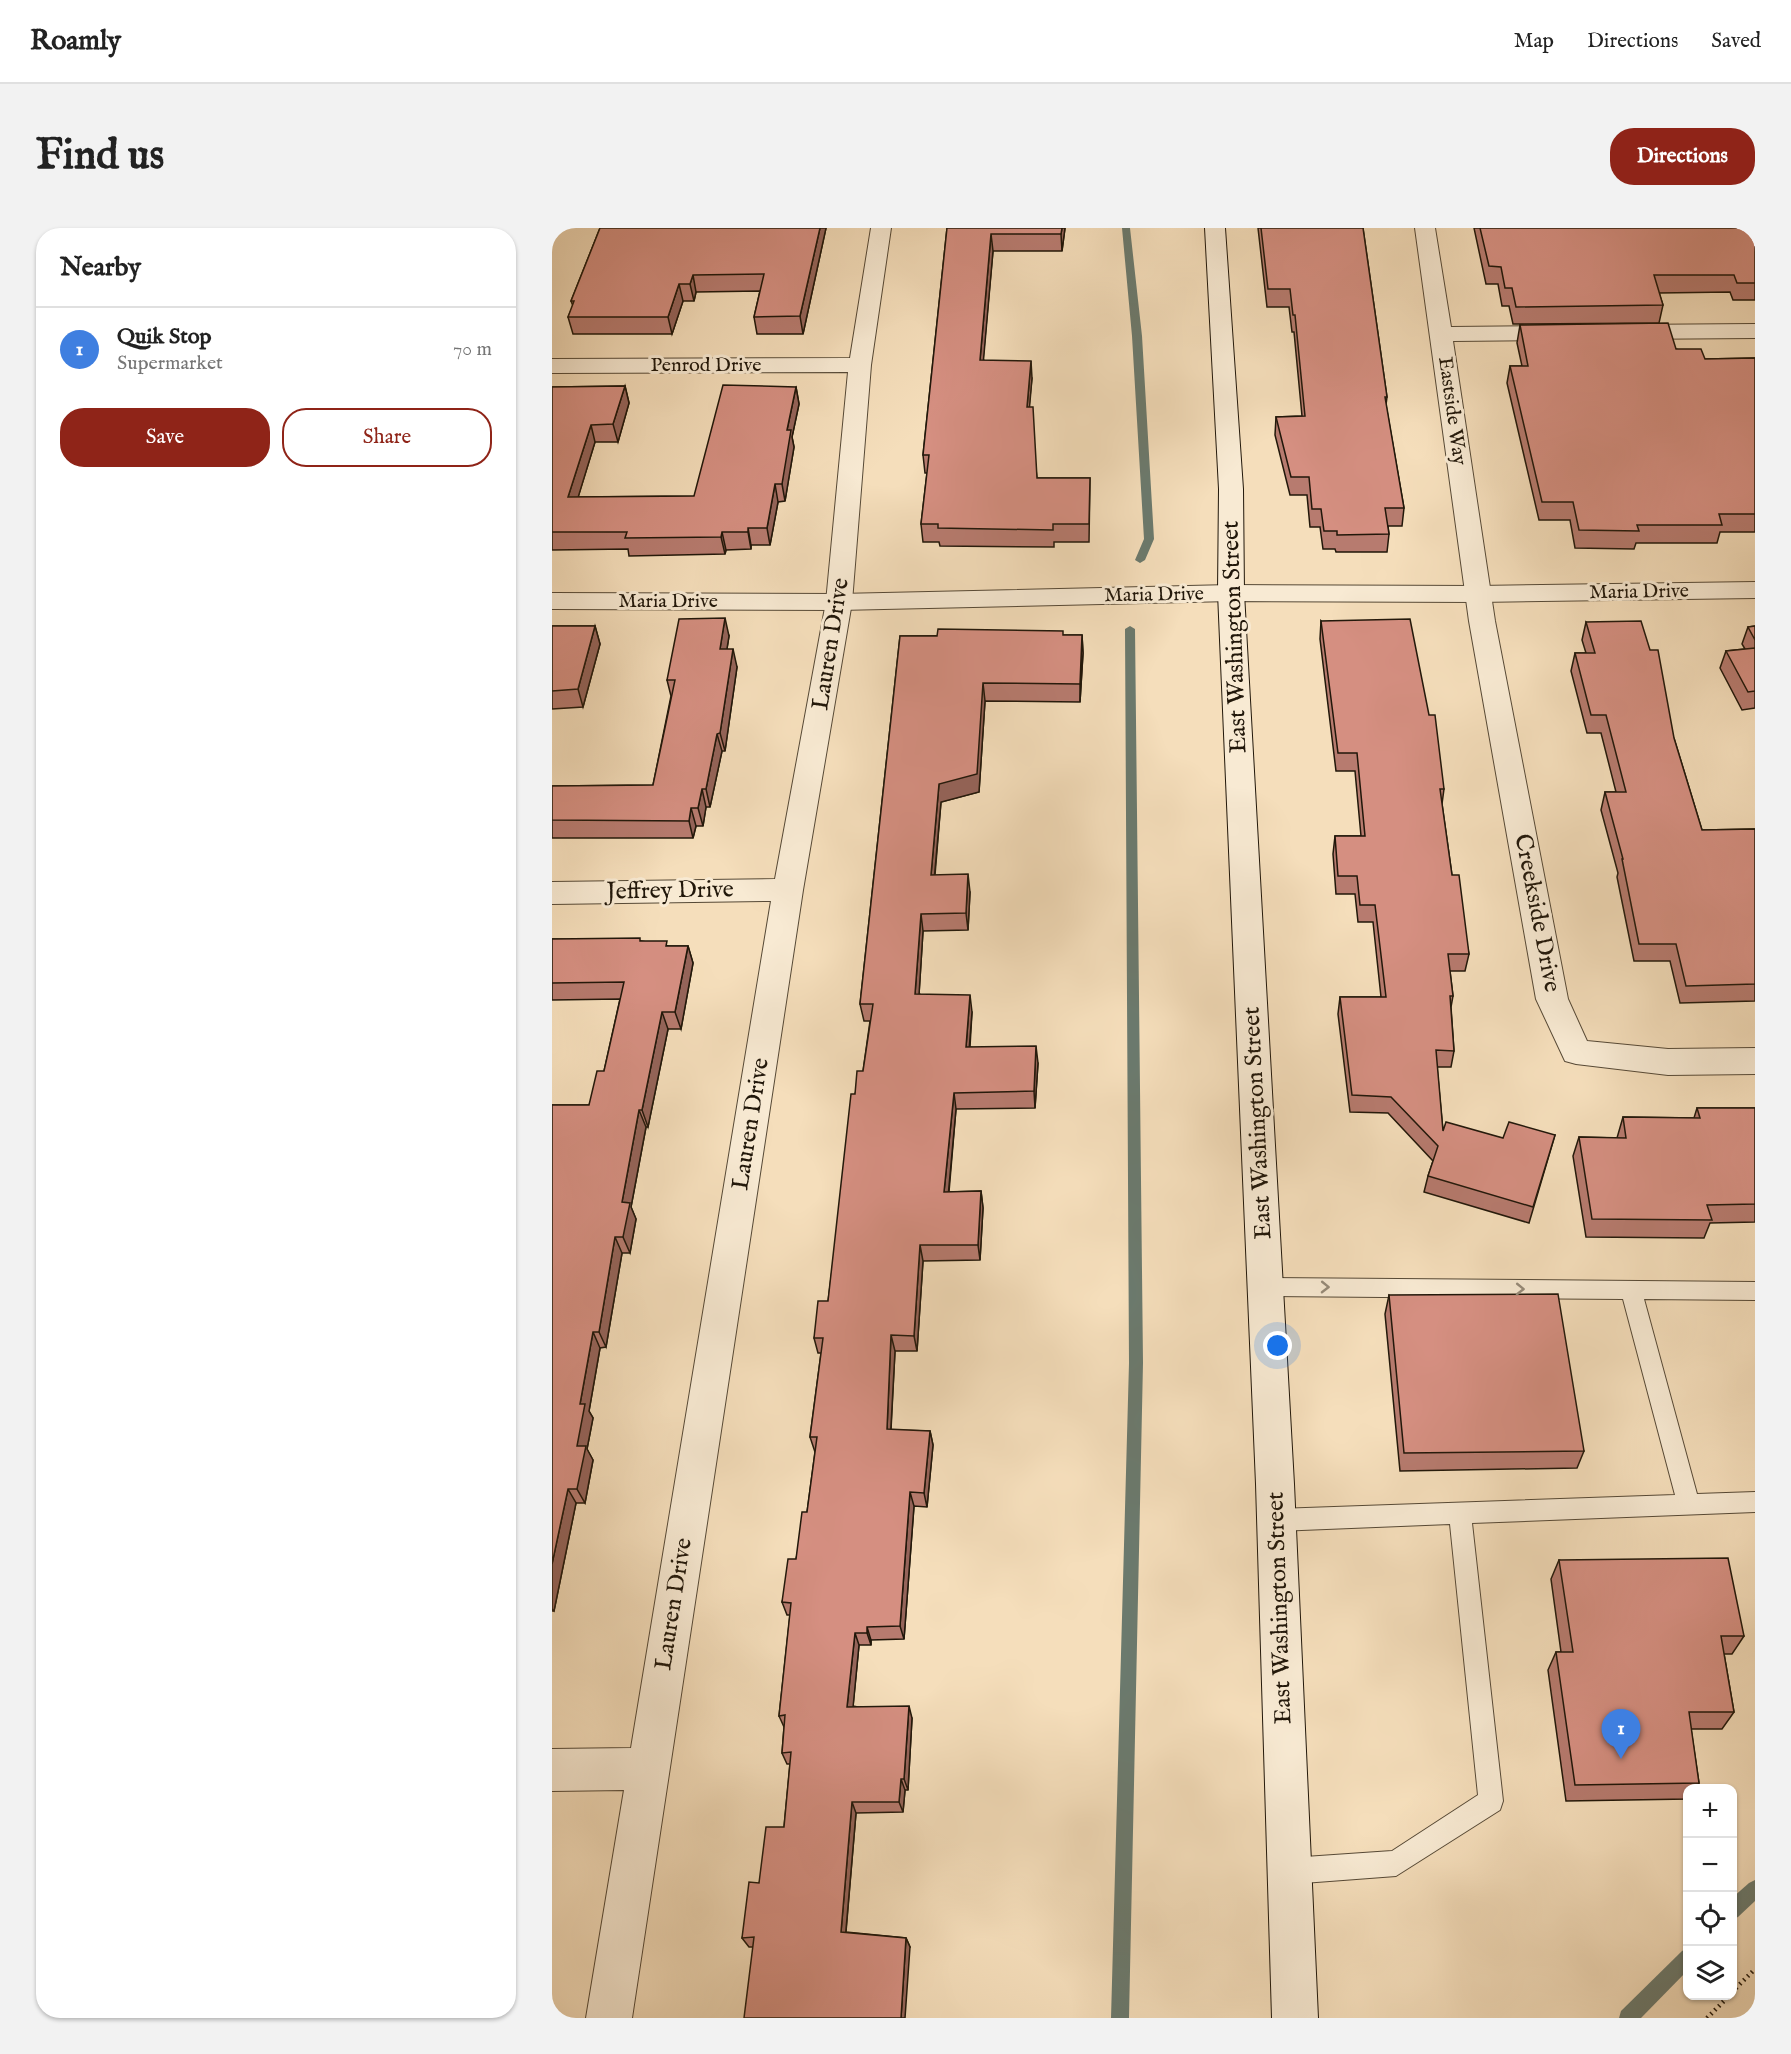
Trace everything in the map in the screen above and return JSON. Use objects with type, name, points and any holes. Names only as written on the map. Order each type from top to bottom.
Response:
[{"type":"street","name":"Lauren Drive","points":[[609,2018],[788,890],[839,602],[860,364],[881,228]]},
{"type":"street","name":"East Washington Street","points":[[1215,228],[1231,489],[1231,593],[1267,1287],[1295,2018]]},
{"type":"street","name":"Eastside Way","points":[[1425,228],[1478,594]]},
{"type":"street","points":[[1603,333],[1755,332]]},
{"type":"street","points":[[1440,334],[1579,333]]},
{"type":"street","name":"Penrod Drive","points":[[552,366],[860,364]]},
{"type":"street","name":"Maria Drive","points":[[552,601],[839,602],[1231,593],[1478,594],[1755,590]]},
{"type":"street","name":"Creekside Drive","points":[[1478,594],[1552,999],[1576,1052],[1668,1062],[1755,1061]]},
{"type":"street","name":"Jeffrey Drive","points":[[552,893],[788,890]]},
{"type":"street","points":[[552,1770],[648,1769]]},
{"type":"lane","points":[[1267,1287],[1755,1291]]},
{"type":"lane","points":[[1631,1290],[1689,1504]]},
{"type":"lane","points":[[1276,1520],[1755,1502]]},
{"type":"lane","points":[[1290,1871],[1396,1863],[1491,1801],[1460,1513]]},
{"type":"path","points":[[1737,1987],[1755,1969]]},
{"type":"path","points":[[1707,2018],[1724,2000]]},
{"type":"building","points":[[600,228],[820,228],[800,316],[754,317],[764,274],[693,275],[690,284],[679,284],[668,317],[568,317],[574,301],[571,301]]},
{"type":"building","points":[[947,228],[1062,228],[1061,234],[991,234],[980,360],[1031,361],[1027,407],[1033,407],[1037,478],[1090,478],[1089,524],[1053,524],[1053,530],[938,528],[938,524],[921,524],[929,455],[923,455]]},
{"type":"building","points":[[1261,228],[1363,228],[1387,397],[1385,397],[1404,508],[1385,508],[1389,534],[1337,535],[1337,531],[1324,531],[1321,509],[1312,509],[1309,477],[1291,477],[1276,417],[1305,416],[1295,315],[1293,315],[1290,289],[1268,289]]},
{"type":"building","points":[[1480,228],[1755,228],[1755,283],[1737,283],[1734,275],[1654,275],[1663,305],[1516,307],[1512,288],[1505,288],[1501,267],[1489,266]]},
{"type":"building","points":[[1668,323],[1676,349],[1701,349],[1705,359],[1755,358],[1755,514],[1719,514],[1722,525],[1637,525],[1639,531],[1579,530],[1573,502],[1542,502],[1510,366],[1528,366],[1520,325]]},
{"type":"building","points":[[723,385],[796,387],[787,430],[791,430],[782,484],[775,484],[767,528],[748,528],[748,532],[722,532],[721,537],[625,538],[627,532],[552,532],[552,387],[625,386],[613,424],[591,425],[568,497],[694,496]]},
{"type":"building","points":[[725,618],[720,649],[733,649],[720,733],[717,734],[706,789],[702,789],[698,808],[691,808],[689,821],[552,820],[552,786],[653,785],[675,680],[667,680],[679,619]]},
{"type":"building","points":[[1410,619],[1429,715],[1435,715],[1444,789],[1440,789],[1452,875],[1459,875],[1469,954],[1448,954],[1453,996],[1450,996],[1454,1051],[1436,1050],[1443,1131],[1446,1122],[1503,1138],[1509,1122],[1555,1135],[1533,1207],[1428,1176],[1438,1146],[1391,1097],[1352,1095],[1340,997],[1386,997],[1375,905],[1360,905],[1357,876],[1338,876],[1335,836],[1365,836],[1357,753],[1338,753],[1321,621]]},
{"type":"building","points":[[1641,621],[1650,650],[1658,650],[1674,738],[1702,830],[1755,829],[1755,984],[1686,986],[1676,944],[1639,944],[1623,859],[1605,792],[1626,792],[1606,715],[1591,715],[1575,653],[1595,653],[1586,622]]},
{"type":"building","points":[[552,626],[595,626],[578,689],[552,691]]},
{"type":"building","points":[[1755,626],[1755,640],[1748,627]]},
{"type":"building","points":[[938,629],[1063,631],[1063,635],[1082,635],[1080,684],[983,683],[977,774],[939,784],[931,875],[968,874],[966,913],[921,914],[915,994],[970,995],[966,1047],[1036,1046],[1034,1091],[954,1093],[944,1192],[981,1191],[978,1245],[920,1245],[914,1336],[891,1335],[887,1429],[930,1431],[924,1493],[910,1492],[900,1626],[867,1627],[867,1633],[855,1633],[847,1707],[909,1706],[904,1779],[901,1779],[899,1802],[852,1802],[841,1932],[906,1938],[901,2018],[744,2018],[754,1937],[742,1938],[749,1882],[759,1883],[766,1827],[784,1827],[791,1752],[782,1753],[785,1715],[779,1716],[791,1603],[782,1602],[788,1559],[796,1559],[802,1512],[807,1512],[817,1437],[810,1437],[823,1338],[814,1338],[818,1301],[828,1301],[851,1094],[855,1094],[857,1071],[863,1071],[873,1004],[860,1004],[900,636],[937,636]]},
{"type":"building","points":[[1755,648],[1755,691],[1748,692],[1726,651]]},
{"type":"building","points":[[640,938],[640,941],[667,941],[666,946],[688,946],[675,1012],[662,1012],[642,1110],[639,1110],[622,1202],[630,1203],[623,1237],[615,1237],[599,1332],[593,1332],[580,1404],[585,1404],[577,1446],[586,1446],[577,1489],[568,1489],[552,1564],[552,1105],[589,1105],[597,1071],[604,1071],[624,982],[552,983],[552,939]]},
{"type":"building","points":[[1697,1108],[1755,1108],[1755,1204],[1707,1205],[1712,1220],[1592,1219],[1579,1137],[1626,1138],[1623,1117],[1700,1118]]},
{"type":"building","points":[[1558,1294],[1584,1451],[1404,1453],[1389,1295]]},
{"type":"building","points":[[1728,1558],[1744,1636],[1721,1636],[1734,1712],[1689,1712],[1699,1783],[1575,1785],[1556,1652],[1573,1652],[1559,1560]]},
{"type":"waterway","points":[[1126,228],[1137,336],[1149,539],[1140,560]]},
{"type":"waterway","points":[[1120,2018],[1136,1363],[1130,629]]},
{"type":"waterway","points":[[1737,1906],[1755,1889]]},
{"type":"waterway","points":[[1628,2018],[1683,1962]]},
{"type":"place","name":"Quik Stop","points":[[1621,1759]]}]
